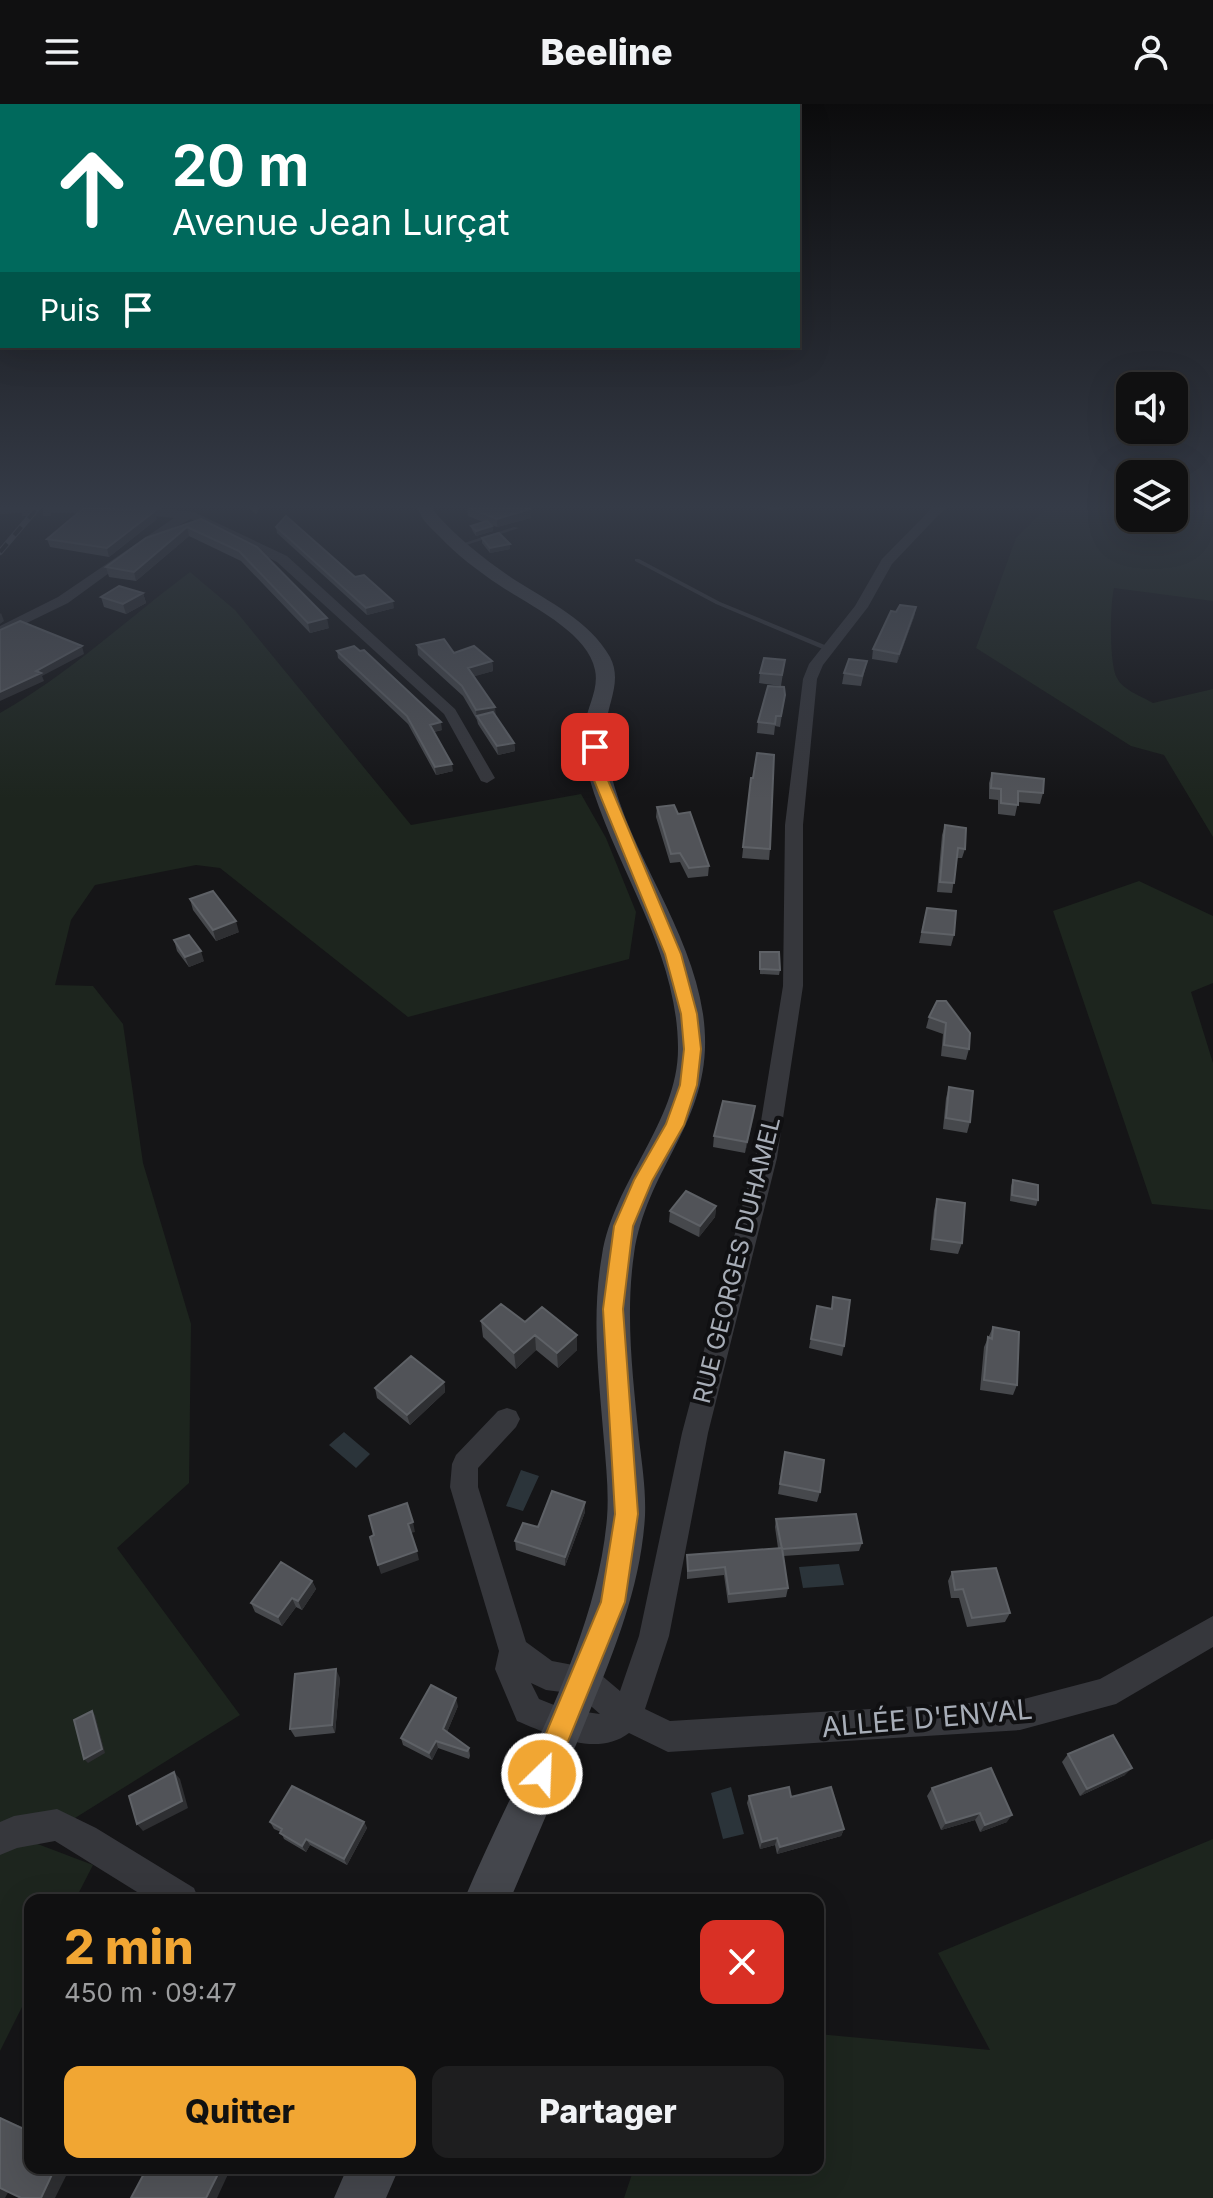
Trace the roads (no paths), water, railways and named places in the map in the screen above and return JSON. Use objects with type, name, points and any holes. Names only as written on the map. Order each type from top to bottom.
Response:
[{"type":"main road","points":[[490,1894],[583,1680],[613,1602],[627,1514],[613,1309],[624,1226],[643,1180],[675,1125],[689,1085],[691,1038],[689,1014],[673,954],[600,778],[595,723],[606,680],[604,666],[569,622],[540,604]]},
{"type":"main road","points":[[360,2198],[370,2174]]},
{"type":"street","points":[[0,632],[56,604]]},
{"type":"street","points":[[331,604],[450,712],[487,778]]},
{"type":"street","name":"RUE GEORGES DUHAMEL","points":[[627,1716],[654,1636],[695,1433],[766,1158],[793,986],[794,825],[810,679],[828,648],[863,604]]},
{"type":"street","points":[[507,1419],[465,1464],[464,1487],[514,1651],[510,1669],[528,1710],[564,1724],[608,1730],[627,1716],[583,1680],[546,1675],[514,1651]]},
{"type":"street","name":"ALLÉE D'ENVAL","points":[[627,1716],[668,1737],[1020,1715],[1105,1693],[1213,1631]]},
{"type":"street","points":[[0,1839],[14,1832],[57,1825],[85,1839],[172,1894]]},
{"type":"lane","points":[[720,604],[828,648]]}]
